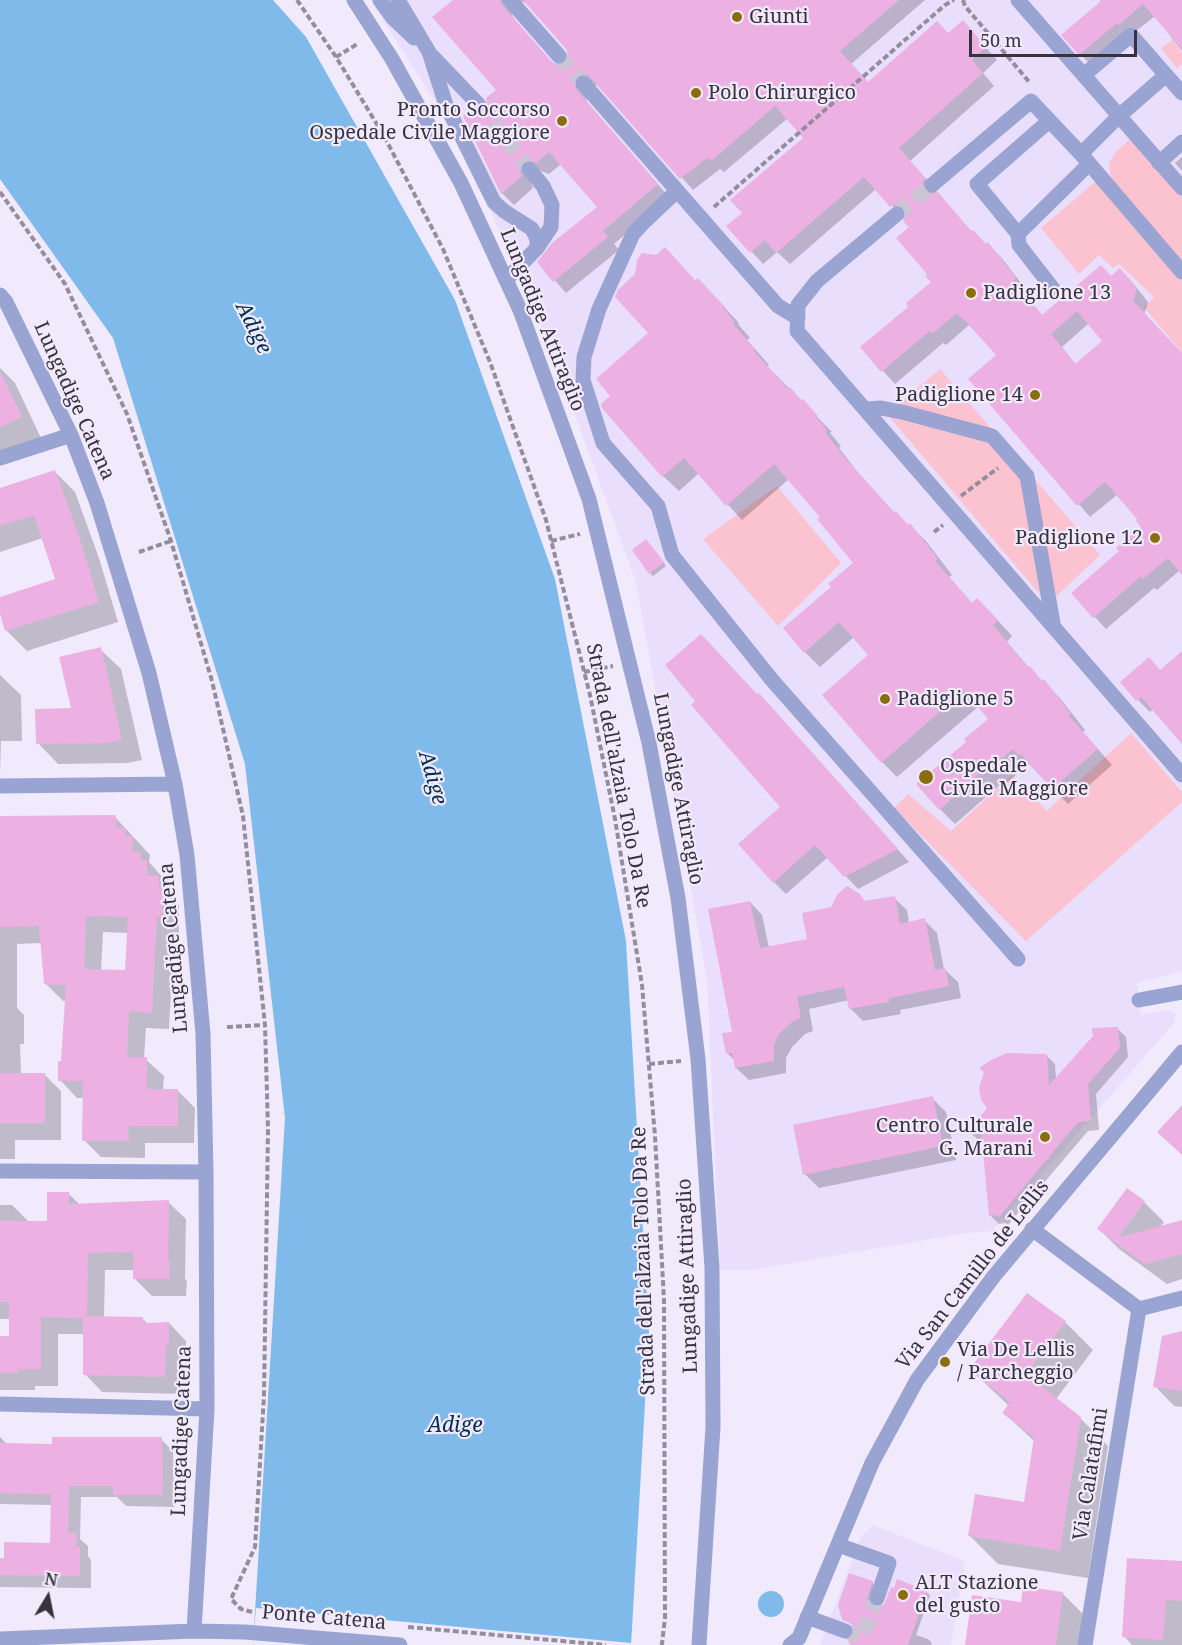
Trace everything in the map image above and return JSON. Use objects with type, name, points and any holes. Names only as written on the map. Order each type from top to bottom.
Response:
[{"type":"street","name":"Lungadige Attiraglio","points":[[354,0],[461,183],[507,279],[589,498],[649,743],[678,898],[698,1059],[712,1268],[713,1427],[699,1645]]},
{"type":"street","points":[[380,0],[393,18],[478,104]]},
{"type":"street","points":[[510,0],[559,56]]},
{"type":"street","points":[[1018,0],[1182,188]]},
{"type":"street","points":[[403,3],[429,52],[446,105],[494,202],[532,229],[537,239],[537,248]]},
{"type":"street","points":[[1084,75],[1131,35],[1182,93]]},
{"type":"street","points":[[1018,234],[1085,159],[1119,116],[1166,75]]},
{"type":"street","points":[[583,83],[778,306],[798,318]]},
{"type":"street","points":[[932,185],[1032,100],[1182,272]]},
{"type":"street","points":[[1049,121],[977,184],[1018,234],[1019,245],[1054,290]]},
{"type":"street","points":[[1159,163],[1182,142]]},
{"type":"street","points":[[507,279],[537,248],[551,227],[552,206],[543,186],[529,169]]},
{"type":"street","points":[[677,191],[633,234],[599,309],[584,357],[582,380],[603,443],[658,506],[672,555],[772,680],[1018,959]]},
{"type":"street","points":[[897,214],[817,281],[798,305],[798,331],[1182,775]]},
{"type":"street","name":"Lungadige Catena","points":[[0,294],[71,435],[98,503],[143,651],[175,784],[187,855],[203,1035],[206,1172],[207,1409],[194,1631]]},
{"type":"street","points":[[867,409],[891,410],[992,436],[1011,458],[1026,476],[1053,626]]},
{"type":"street","points":[[0,458],[71,435]]},
{"type":"street","points":[[0,786],[175,784]]},
{"type":"street","points":[[1138,1000],[1182,992]]},
{"type":"street","name":"Via San Camillo de Lellis","points":[[796,1643],[872,1462],[917,1380],[994,1276],[1182,1052]]},
{"type":"street","points":[[0,1171],[206,1172]]},
{"type":"street","points":[[1032,1229],[1139,1309],[1182,1298]]},
{"type":"street","name":"Via Calatafimi","points":[[1085,1645],[1139,1309]]},
{"type":"street","points":[[0,1404],[207,1409]]},
{"type":"street","points":[[838,1545],[889,1563],[877,1598]]},
{"type":"street","points":[[807,1617],[845,1631]]},
{"type":"street","name":"Ponte Catena","points":[[0,1639],[194,1631],[245,1632],[400,1645]]},
{"type":"path","name":"Strada dell'alzaia Tolo Da Re","points":[[297,0],[336,57],[384,136],[443,249],[490,362],[546,520],[584,672],[623,867],[642,985],[649,1064],[664,1300],[665,1618],[660,1645]]},
{"type":"path","points":[[701,218],[945,5],[954,0]]},
{"type":"path","points":[[963,0],[964,6],[1030,83],[1032,100]]},
{"type":"path","points":[[336,57],[375,33]]},
{"type":"path","points":[[958,499],[1011,458]]},
{"type":"path","points":[[551,541],[597,530]]},
{"type":"path","points":[[139,552],[171,541]]},
{"type":"path","points":[[584,672],[630,662]]},
{"type":"path","points":[[227,1027],[265,1024]]},
{"type":"path","points":[[649,1064],[698,1059]]},
{"type":"path","points":[[231,1599],[241,1609],[253,1613]]},
{"type":"path","points":[[406,1627],[606,1645]]},
{"type":"shaded area","name":"Ospedale Civile Maggiore","points":[[370,0],[1182,0],[1182,971],[1137,983],[1141,1015],[1169,1010],[1176,1014],[1174,1023],[992,1231],[966,1233],[751,1270],[720,1270],[707,980],[636,582],[552,352],[458,137]]},
{"type":"shaded area","points":[[1173,40],[1182,53],[1182,64],[1177,68],[1161,48]]},
{"type":"shaded area","points":[[1130,139],[1182,196],[1182,262],[1111,180],[1109,164],[1115,153]]},
{"type":"shaded area","points":[[1096,181],[1182,281],[1182,353],[1144,307],[1154,297],[1119,264],[1113,268],[1099,255],[1079,274],[1041,228]]},
{"type":"shaded area","points":[[940,369],[1100,555],[1048,604],[887,414]]},
{"type":"shaded area","points":[[777,486],[841,563],[778,626],[703,539]]},
{"type":"shaded area","points":[[1131,733],[1182,792],[1182,802],[1026,941],[894,808],[908,794],[951,831],[1012,775],[1047,811]]},
{"type":"shaded area","points":[[872,1525],[965,1561],[951,1645],[820,1645],[860,1538]]},
{"type":"water","name":"Adige","points":[[0,0],[273,0],[306,37],[455,300],[555,579],[626,941],[649,1333],[631,1645],[253,1645],[285,1118],[245,764],[113,338],[0,179]]},
{"type":"water","points":[[771,1591],[780,1595],[784,1604],[780,1613],[771,1617],[762,1613],[758,1604],[762,1595]]},
{"type":"pier","points":[[256,1608],[631,1643],[631,1645],[253,1645]]},
{"type":"building","points":[[453,0],[500,0],[552,62],[560,66],[568,60],[567,50],[523,0],[899,0],[840,51],[868,82],[937,21],[948,33],[963,20],[986,47],[972,60],[983,73],[899,148],[925,178],[924,191],[929,194],[938,192],[971,231],[973,230],[986,244],[988,242],[1016,278],[1013,281],[1042,315],[1101,265],[1111,276],[1120,268],[1137,288],[1133,301],[1182,353],[1182,575],[1168,558],[1143,579],[1141,576],[1093,618],[1071,593],[1119,551],[1116,548],[1141,527],[1137,519],[1105,482],[1077,506],[968,379],[996,355],[957,313],[932,334],[930,331],[881,372],[860,347],[908,307],[906,303],[931,282],[925,276],[927,274],[896,238],[909,227],[903,221],[907,213],[904,207],[896,204],[890,207],[864,177],[776,253],[765,240],[750,253],[726,226],[742,213],[730,200],[803,138],[775,106],[711,161],[707,158],[680,179],[590,77],[586,74],[577,75],[574,80],[576,89],[658,184],[603,231],[608,237],[553,282],[537,262],[552,243],[597,207],[549,152],[537,163],[528,159],[522,162],[519,170],[522,176],[501,194],[463,116],[470,110],[476,113],[484,111],[487,106],[486,98],[496,90],[432,17]],"holes":[[[1077,311],[1102,341],[1075,364],[1051,334]]]},
{"type":"building","points":[[1102,0],[1182,0],[1182,49],[1143,4],[1079,55],[1061,35]]},
{"type":"building","points":[[665,247],[695,280],[698,278],[725,307],[723,308],[735,322],[733,324],[755,349],[753,350],[788,389],[790,387],[818,416],[816,417],[827,430],[825,432],[845,458],[894,512],[896,511],[908,525],[910,523],[938,559],[935,561],[972,603],[977,598],[998,620],[993,625],[1028,668],[1030,666],[1042,681],[1044,679],[1071,714],[1069,716],[1098,749],[1052,789],[1021,754],[1019,756],[1013,749],[989,770],[986,768],[939,810],[916,784],[966,742],[964,739],[988,719],[964,691],[881,763],[822,695],[868,655],[839,622],[804,653],[783,628],[831,587],[828,584],[853,563],[817,519],[820,517],[774,464],[726,506],[684,458],[662,477],[602,408],[601,404],[610,396],[596,379],[648,333],[615,297],[618,290],[635,274],[637,260],[642,253],[656,255]]},
{"type":"building","points":[[0,371],[22,417],[0,427]]},
{"type":"building","points":[[55,470],[79,536],[99,602],[5,631],[0,614],[0,597],[55,579],[34,515],[0,526],[0,488]]},
{"type":"building","points":[[646,539],[664,562],[649,574],[632,550]]},
{"type":"building","points":[[701,634],[757,694],[759,693],[898,849],[844,877],[815,845],[773,883],[738,844],[780,807],[691,705],[695,701],[665,665]]},
{"type":"building","points":[[101,647],[122,740],[106,743],[36,744],[35,709],[71,708],[59,657]]},
{"type":"building","points":[[1182,651],[1182,744],[1141,697],[1136,701],[1120,682],[1149,657],[1160,670]]},
{"type":"building","points":[[116,815],[116,827],[126,828],[125,836],[133,836],[132,852],[141,852],[141,860],[147,860],[147,875],[159,876],[159,887],[163,887],[162,917],[157,917],[152,1013],[129,1011],[127,1057],[147,1057],[147,1089],[178,1089],[178,1126],[128,1126],[129,1141],[82,1141],[83,1081],[58,1081],[66,985],[44,984],[39,926],[0,927],[0,816]],"holes":[[[86,916],[128,917],[125,970],[84,969]]]},
{"type":"building","points":[[847,886],[860,894],[864,901],[895,896],[900,924],[925,918],[935,970],[945,968],[949,986],[889,998],[889,1002],[849,1009],[844,987],[797,997],[801,1018],[792,1022],[779,1034],[774,1045],[774,1061],[735,1068],[732,1053],[726,1054],[722,1033],[732,1032],[708,909],[750,901],[760,948],[807,939],[802,913],[831,907],[837,895]]},
{"type":"building","points":[[1118,1027],[1120,1048],[1088,1084],[1091,1121],[1078,1122],[999,1217],[989,1216],[981,1131],[968,1132],[987,1108],[981,1100],[979,1088],[984,1072],[979,1068],[1007,1053],[1047,1054],[1049,1085],[1093,1036],[1092,1028]]},
{"type":"building","points":[[0,1073],[45,1073],[45,1123],[0,1123]]},
{"type":"building","points":[[933,1096],[943,1146],[803,1175],[793,1125]]},
{"type":"building","points":[[1182,1105],[1182,1155],[1157,1132]]},
{"type":"building","points":[[1127,1188],[1145,1201],[1118,1238],[1182,1220],[1182,1254],[1145,1264],[1097,1229]]},
{"type":"building","points":[[47,1192],[69,1192],[69,1204],[169,1200],[169,1279],[133,1279],[133,1252],[88,1253],[87,1316],[143,1317],[143,1323],[169,1322],[165,1377],[83,1375],[83,1318],[41,1317],[41,1369],[18,1369],[18,1373],[0,1373],[0,1336],[9,1336],[9,1302],[0,1302],[0,1221],[47,1221]]},
{"type":"building","points":[[1027,1293],[1066,1321],[1026,1374],[1081,1417],[1060,1551],[968,1536],[975,1494],[1024,1502],[1034,1437],[1002,1413],[1010,1402],[969,1370]]},
{"type":"building","points":[[1182,1331],[1182,1391],[1153,1387],[1162,1336]]},
{"type":"building","points":[[52,1437],[162,1437],[163,1495],[113,1495],[113,1486],[69,1486],[68,1533],[77,1533],[76,1547],[80,1546],[80,1576],[0,1575],[0,1558],[4,1558],[4,1542],[50,1543],[51,1494],[0,1493],[0,1443],[52,1444]]},
{"type":"building","points":[[1127,1558],[1182,1561],[1182,1601],[1166,1600],[1163,1640],[1122,1637]]},
{"type":"building","points":[[849,1573],[873,1581],[867,1599],[874,1607],[884,1605],[897,1579],[927,1591],[908,1645],[850,1645],[848,1640],[854,1635],[854,1629],[852,1624],[842,1620],[838,1605]]},
{"type":"building","points":[[1023,1586],[1063,1592],[1056,1645],[965,1645],[972,1595],[1021,1602]]},
{"type":"tunnel","points":[[559,56],[583,83]]},
{"type":"tunnel","points":[[478,104],[529,169]]},
{"type":"tunnel","points":[[897,214],[932,185]]},
{"type":"tunnel","points":[[845,1631],[862,1637],[877,1598]]},
{"type":"place","name":"Giunti","points":[[737,17]]},
{"type":"place","name":"Polo Chirurgico","points":[[696,93]]},
{"type":"place","name":"Pronto Soccorso Ospedale Civile Maggiore","points":[[562,121]]},
{"type":"place","name":"Padiglione 13","points":[[971,293]]},
{"type":"place","name":"Padiglione 14","points":[[1035,395]]},
{"type":"place","name":"Padiglione 12","points":[[1155,538]]},
{"type":"place","name":"Padiglione 5","points":[[885,699]]},
{"type":"place","name":"Ospedale Civile Maggiore","points":[[926,777]]},
{"type":"place","name":"Centro Culturale G. Marani","points":[[1045,1137]]},
{"type":"place","name":"Via De Lellis / Parcheggio","points":[[945,1362]]},
{"type":"place","name":"ALT Stazione del gusto","points":[[903,1595]]}]
